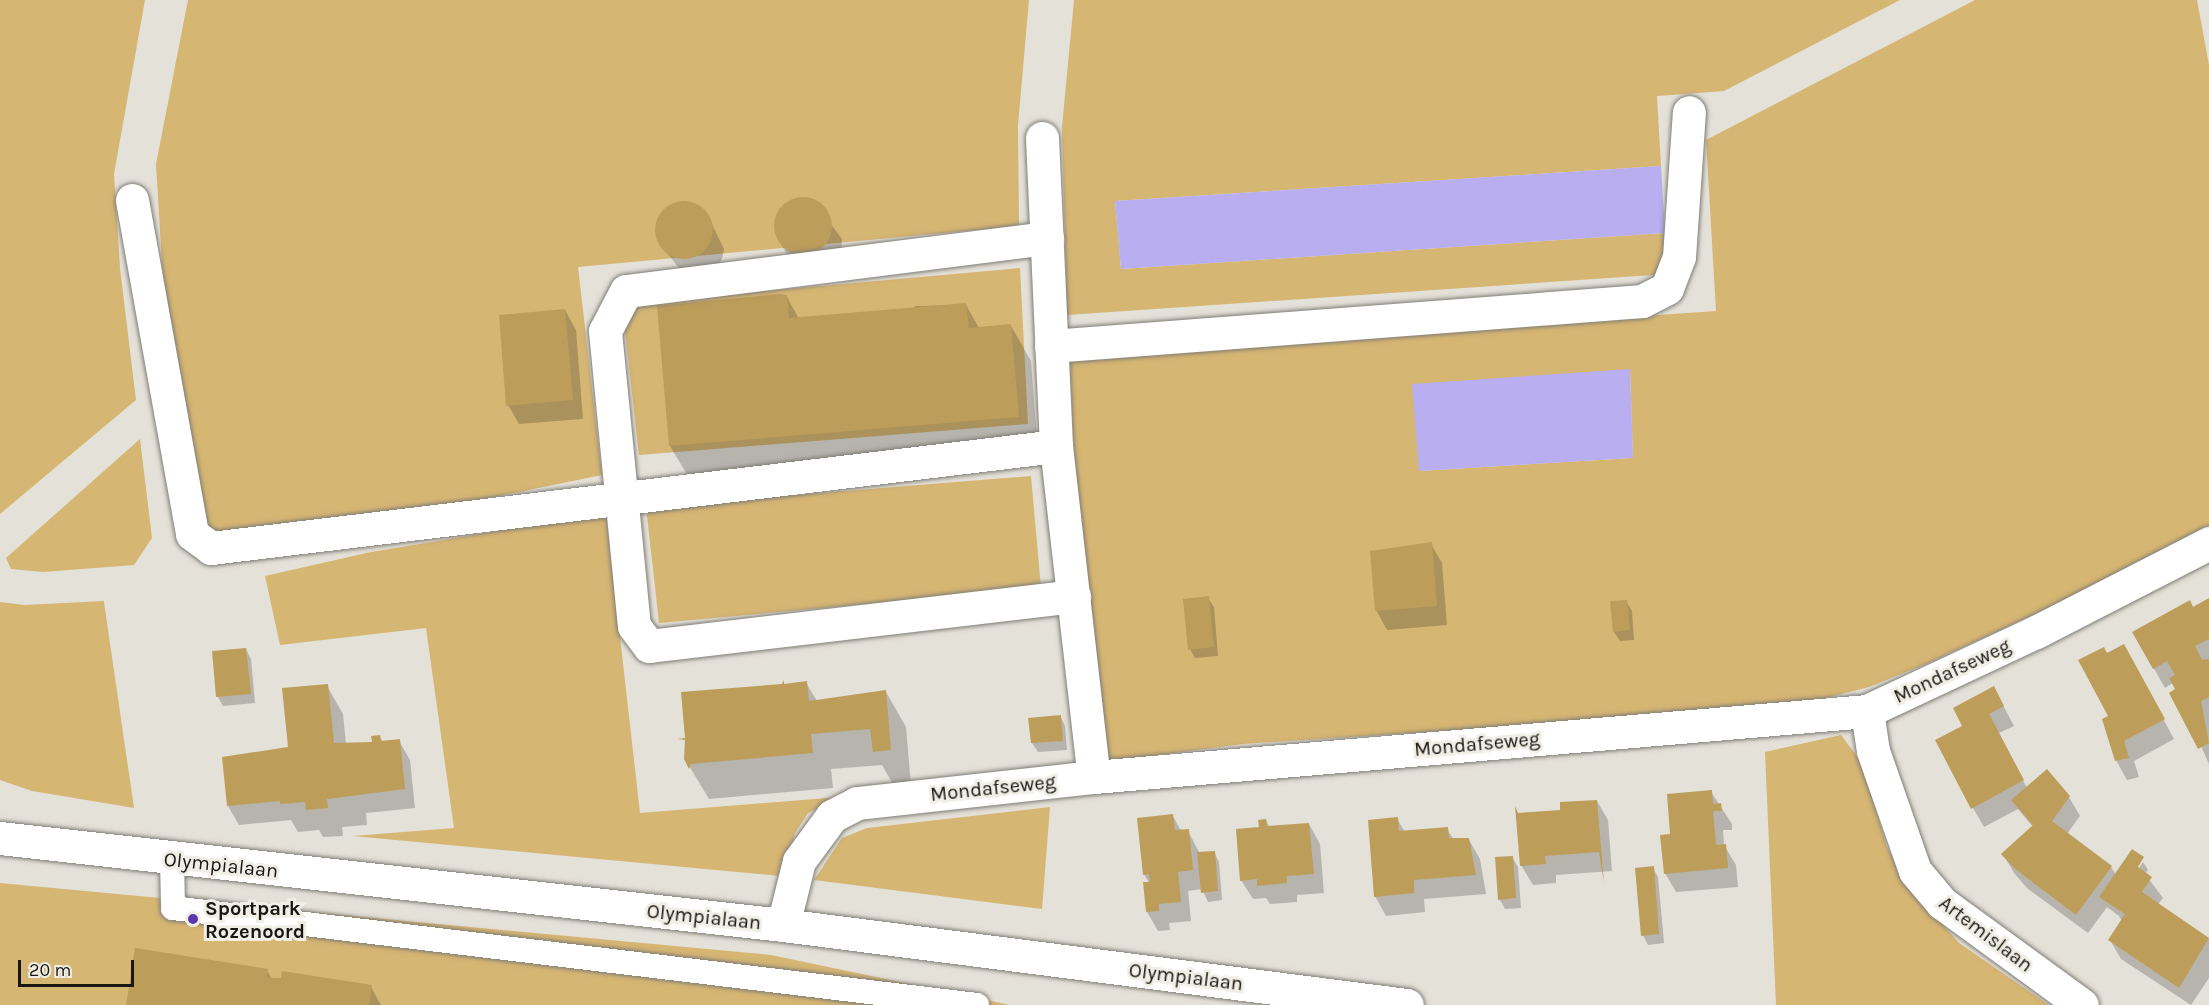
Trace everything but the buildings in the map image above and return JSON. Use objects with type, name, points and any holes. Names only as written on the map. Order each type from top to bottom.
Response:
[{"type":"street","points":[[1051,346],[1642,301],[1667,288],[1680,257],[1689,112]]},
{"type":"street","points":[[1042,138],[1056,446],[1095,777]]},
{"type":"street","points":[[132,200],[192,534],[211,549],[621,496],[1056,446]]},
{"type":"street","points":[[1047,238],[626,291],[605,332],[634,626],[649,646],[1074,596]]},
{"type":"street","name":"Mondafseweg","points":[[783,925],[799,861],[832,816],[857,802],[1095,777],[1867,711],[2036,632],[2209,543]]},
{"type":"street","name":"Artemislaan","points":[[1867,711],[1873,751],[1915,871],[1942,903],[2082,1005]]},
{"type":"street","name":"Olympialaan","points":[[0,838],[172,859],[783,925],[1407,1005]]},
{"type":"lane","points":[[172,859],[173,908],[977,1005]]},
{"type":"shaded area","points":[[0,0],[145,0],[114,174],[120,268],[136,400],[0,514]]},
{"type":"shaded area","points":[[188,0],[1029,0],[1018,125],[1019,226],[578,267],[602,475],[239,549],[193,529],[162,264],[156,164]]},
{"type":"shaded area","points":[[1074,0],[1900,0],[1724,91],[1657,96],[1661,166],[1115,201],[1121,269],[1665,233],[1668,274],[1067,315],[1062,127]]},
{"type":"shaded area","points":[[1975,0],[2197,0],[2209,65],[2209,534],[1926,664],[1869,687],[1782,709],[1243,744],[1104,762],[1076,487],[1069,356],[1716,311],[1706,140]],"holes":[[[1630,370],[1633,458],[1419,471]]]},
{"type":"shaded area","points":[[1661,166],[1665,233],[1121,269],[1115,201]]},
{"type":"shaded area","points":[[1020,268],[1028,424],[639,455],[622,304]]},
{"type":"shaded area","points":[[1630,369],[1633,458],[1419,471],[1412,384]]},
{"type":"shaded area","points":[[140,439],[152,538],[134,565],[43,572],[11,569],[6,558]]},
{"type":"shaded area","points":[[1031,476],[1041,588],[659,623],[646,507]]},
{"type":"shaded area","points":[[606,513],[640,813],[840,797],[808,813],[795,833],[781,876],[353,836],[454,828],[426,628],[280,645],[265,576],[371,552]]},
{"type":"shaded area","points":[[104,601],[134,808],[32,791],[0,780],[0,602],[24,605]]},
{"type":"shaded area","points":[[1841,735],[1862,763],[1887,847],[1903,879],[1959,943],[2049,1005],[1776,1005],[1765,752]]},
{"type":"shaded area","points":[[1050,807],[1042,909],[814,880],[842,838],[867,828]]},
{"type":"shaded area","name":"Sportpark Rozenoord","points":[[0,883],[771,955],[1010,1005],[0,1005]]},
{"type":"place","name":"Sportpark Rozenoord","points":[[193,919]]}]
